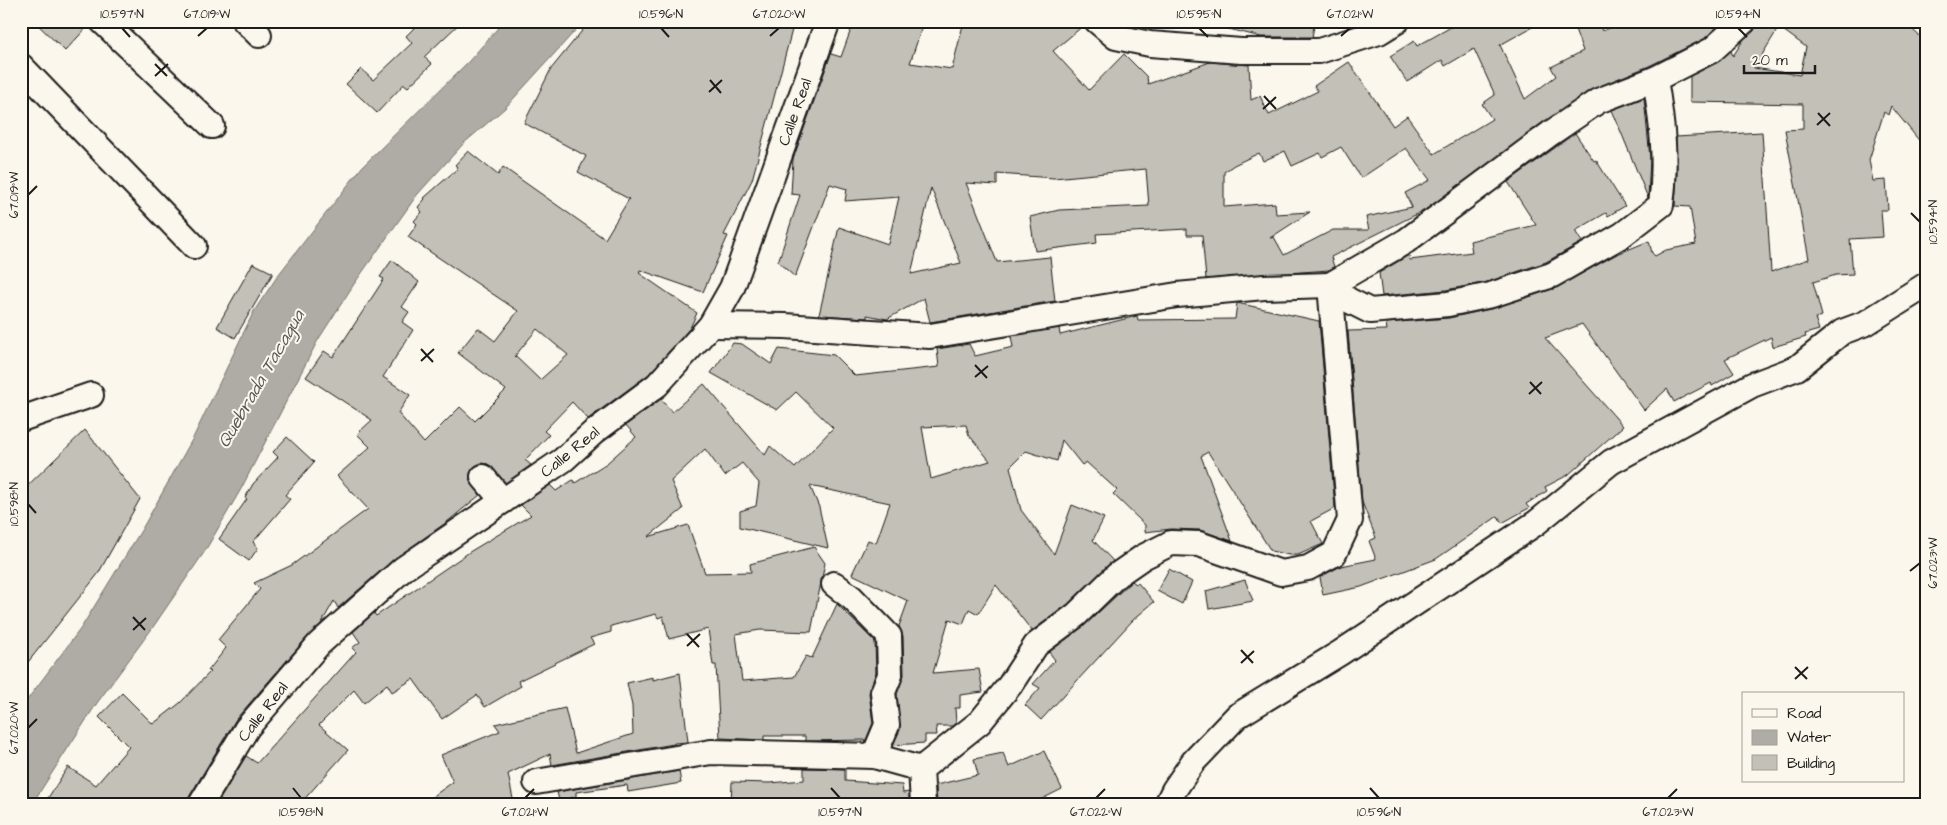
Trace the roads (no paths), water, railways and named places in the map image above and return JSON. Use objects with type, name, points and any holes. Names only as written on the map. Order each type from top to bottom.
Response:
[{"type":"street","points":[[102,21],[212,126]]},
{"type":"street","name":"Calle Real","points":[[201,804],[247,728],[319,644],[403,569],[563,460],[594,432],[657,386],[711,325],[732,288],[828,21]]},
{"type":"street","points":[[1097,21],[1116,37],[1150,44],[1241,51],[1318,51],[1379,32],[1397,21]]},
{"type":"street","points":[[711,325],[785,326],[930,336],[1177,295],[1264,287],[1330,285],[1406,241],[1551,133],[1598,101],[1655,79],[1712,50],[1744,21]]},
{"type":"street","points":[[21,66],[194,246]]},
{"type":"street","points":[[1330,285],[1348,300],[1370,311],[1448,304],[1491,295],[1552,275],[1622,235],[1661,205],[1664,186],[1664,128],[1655,79]]},
{"type":"street","points":[[1167,804],[1193,762],[1236,716],[1340,653],[1536,523],[1611,462],[1752,385],[1797,368],[1842,332],[1866,323],[1926,284]]},
{"type":"street","points":[[921,769],[980,722],[1010,685],[1036,645],[1076,615],[1117,575],[1143,557],[1171,544],[1198,544],[1281,573],[1308,568],[1334,554],[1350,520],[1330,285]]},
{"type":"street","points":[[21,419],[91,395]]},
{"type":"street","points":[[483,477],[503,501]]},
{"type":"street","points":[[834,584],[859,605],[889,636],[890,675],[883,692],[887,725],[874,756]]},
{"type":"street","points":[[536,782],[711,752],[874,756],[921,769]]},
{"type":"street","points":[[921,769],[923,804]]},
{"type":"water","name":"Quebrada Tacagua","points":[[504,21],[584,21],[505,108],[464,143],[417,195],[354,284],[318,340],[241,489],[205,551],[151,630],[97,703],[32,804],[21,804],[21,708],[81,628],[142,529],[193,438],[254,311],[279,274],[362,167],[469,61]]}]
